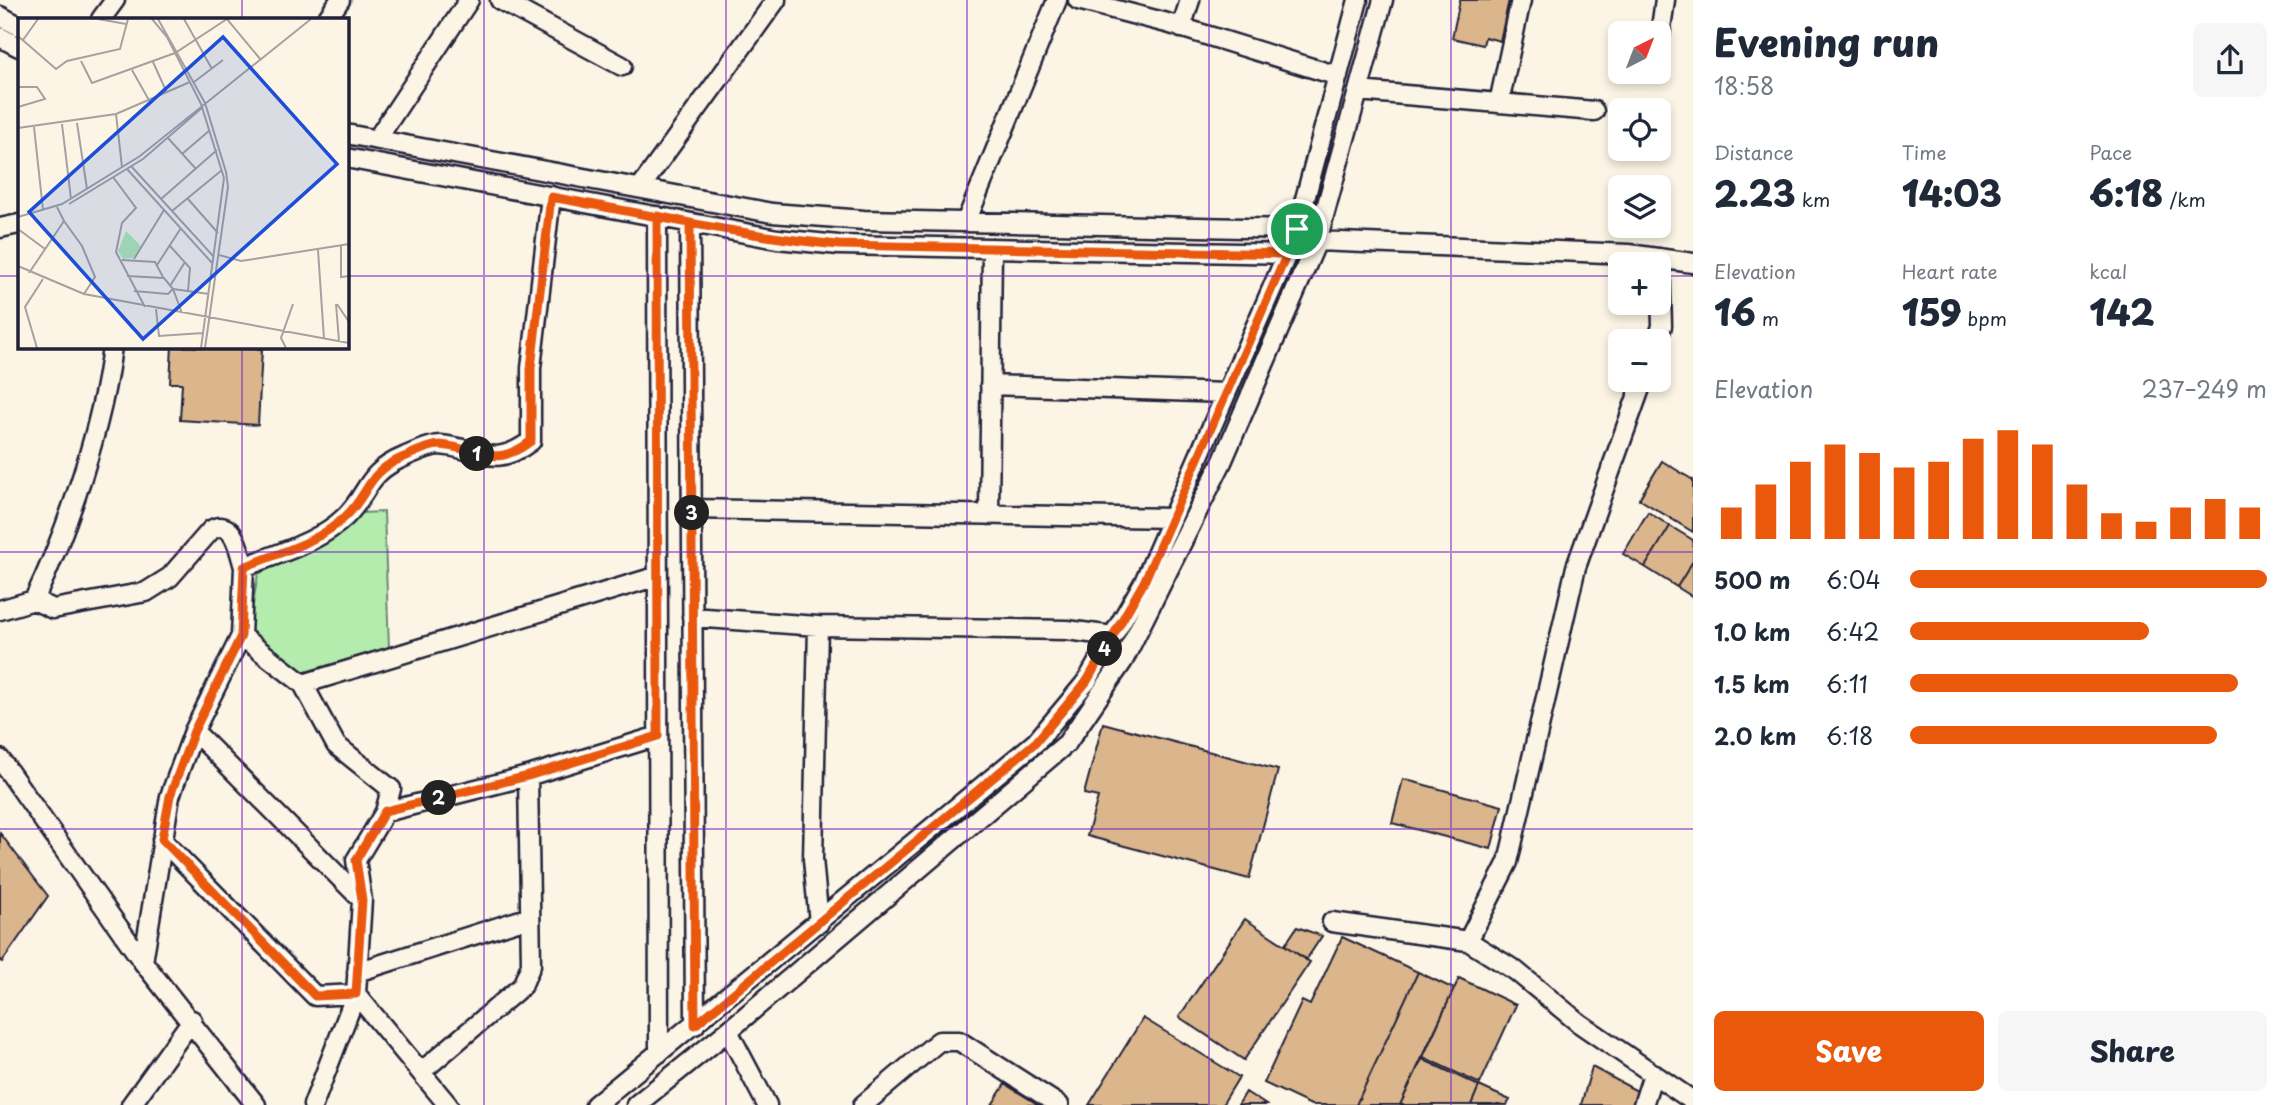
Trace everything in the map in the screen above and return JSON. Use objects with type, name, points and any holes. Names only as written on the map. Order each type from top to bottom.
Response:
[{"type":"street","points":[[102,18],[115,0]]},
{"type":"street","points":[[328,18],[340,0]]},
{"type":"street","points":[[377,139],[469,0]]},
{"type":"street","points":[[500,0],[622,66]]},
{"type":"street","points":[[640,188],[776,0]]},
{"type":"street","points":[[966,222],[1057,0]]},
{"type":"street","points":[[1078,0],[1338,76]]},
{"type":"street","points":[[1181,28],[1190,0]]},
{"type":"street","points":[[595,1105],[1036,742],[1087,681],[1144,582],[1297,229],[1358,0]]},
{"type":"street","points":[[636,1105],[728,1031],[1067,743],[1123,661],[1174,563],[1317,241],[1383,0]]},
{"type":"street","points":[[1499,103],[1521,0]]},
{"type":"street","points":[[1662,21],[1665,0]]},
{"type":"street","points":[[0,16],[18,25]]},
{"type":"street","points":[[0,37],[18,46]]},
{"type":"street","points":[[1358,91],[1594,111]]},
{"type":"street","points":[[348,134],[772,212],[864,220],[1297,229],[1317,241]]},
{"type":"street","points":[[348,158],[777,239],[839,245],[1287,254],[1317,241],[1608,253]]},
{"type":"street","points":[[244,567],[316,538],[346,516],[372,477],[401,458],[438,445],[495,458],[514,454],[531,441],[531,368],[551,197]]},
{"type":"street","points":[[657,216],[659,1053]]},
{"type":"street","points":[[690,223],[695,1025]]},
{"type":"street","points":[[0,228],[18,224]]},
{"type":"street","points":[[989,515],[992,248]]},
{"type":"street","points":[[1671,259],[1693,262]]},
{"type":"street","points":[[34,600],[52,562],[107,392],[112,348]]},
{"type":"street","points":[[990,385],[1226,393]]},
{"type":"street","points":[[1468,942],[1508,862],[1576,567],[1639,392]]},
{"type":"street","points":[[692,509],[1172,519]]},
{"type":"street","points":[[0,610],[34,600],[53,609],[153,589],[170,577],[211,530],[218,526],[227,528],[234,535],[244,567],[241,636],[194,731],[170,796],[143,962]]},
{"type":"street","points":[[303,684],[658,576]]},
{"type":"street","points":[[692,617],[818,626],[1068,630],[1113,636]]},
{"type":"street","points":[[818,626],[813,859],[819,923]]},
{"type":"street","points":[[241,636],[303,684],[336,745],[391,789],[385,811],[356,860],[362,900],[356,994],[313,1105]]},
{"type":"street","points":[[194,731],[362,900]]},
{"type":"street","points":[[385,811],[528,776],[658,736]]},
{"type":"street","points":[[0,759],[143,962],[192,1020],[256,1105]]},
{"type":"street","points":[[421,1072],[522,986],[531,965],[528,776]]},
{"type":"street","points":[[162,839],[315,996],[356,994]]},
{"type":"street","points":[[357,972],[530,917]]},
{"type":"street","points":[[1332,922],[1468,942],[1516,971],[1578,1023],[1693,1101]]},
{"type":"street","points":[[356,994],[448,1105]]},
{"type":"street","points":[[131,1105],[192,1020]]},
{"type":"street","points":[[728,1031],[767,1105]]},
{"type":"street","points":[[863,1105],[934,1045],[949,1039],[963,1043],[1059,1105]]},
{"type":"street","points":[[1643,1105],[1653,1074]]},
{"type":"green space","points":[[384,512],[389,648],[301,673],[248,633],[258,574],[293,557],[359,513]]},
{"type":"building","points":[[1460,0],[1509,0],[1500,41],[1485,37],[1483,45],[1452,38]]},
{"type":"building","points":[[172,348],[262,349],[258,425],[180,420],[182,383],[170,383]]},
{"type":"building","points":[[1662,461],[1693,480],[1693,532],[1639,499]]},
{"type":"building","points":[[1648,512],[1670,526],[1645,567],[1623,554]]},
{"type":"building","points":[[1670,526],[1693,540],[1693,561],[1677,587],[1645,567]]},
{"type":"building","points":[[1693,561],[1693,597],[1677,587]]},
{"type":"building","points":[[1103,723],[1278,770],[1249,879],[1087,836],[1098,797],[1084,794]]},
{"type":"building","points":[[1403,779],[1502,806],[1491,849],[1392,823]]},
{"type":"building","points":[[0,833],[48,896],[2,962],[0,961]]},
{"type":"building","points":[[1245,919],[1310,962],[1244,1060],[1179,1017]]},
{"type":"building","points":[[1297,927],[1322,936],[1306,960],[1285,945]]},
{"type":"building","points":[[1342,937],[1418,972],[1356,1105],[1311,1105],[1264,1083],[1302,1001],[1310,1005]]},
{"type":"building","points":[[1418,972],[1454,989],[1400,1105],[1356,1105]]},
{"type":"building","points":[[1459,978],[1516,1005],[1480,1084],[1423,1057]]},
{"type":"building","points":[[1143,1018],[1239,1077],[1222,1105],[1089,1105]]},
{"type":"building","points":[[1422,1059],[1479,1086],[1471,1105],[1400,1105]]},
{"type":"building","points":[[1592,1067],[1639,1092],[1635,1105],[1581,1105]]},
{"type":"building","points":[[1005,1084],[1039,1105],[992,1105]]},
{"type":"building","points":[[1479,1086],[1510,1100],[1507,1105],[1471,1105]]},
{"type":"building","points":[[1246,1092],[1266,1105],[1238,1105]]},
{"type":"route","points":[[1297,229],[1287,254],[839,245],[777,239],[604,206],[551,197],[531,368],[531,441],[514,454],[495,458],[438,445],[401,458],[372,477],[346,516],[316,538],[244,567],[241,636],[194,731],[170,796],[162,839],[315,996],[356,994],[362,900],[356,860],[385,811],[528,776],[658,736],[657,216],[690,223],[695,1025],[1036,742],[1087,681],[1144,582],[1287,254],[1317,241],[1297,229]]}]
